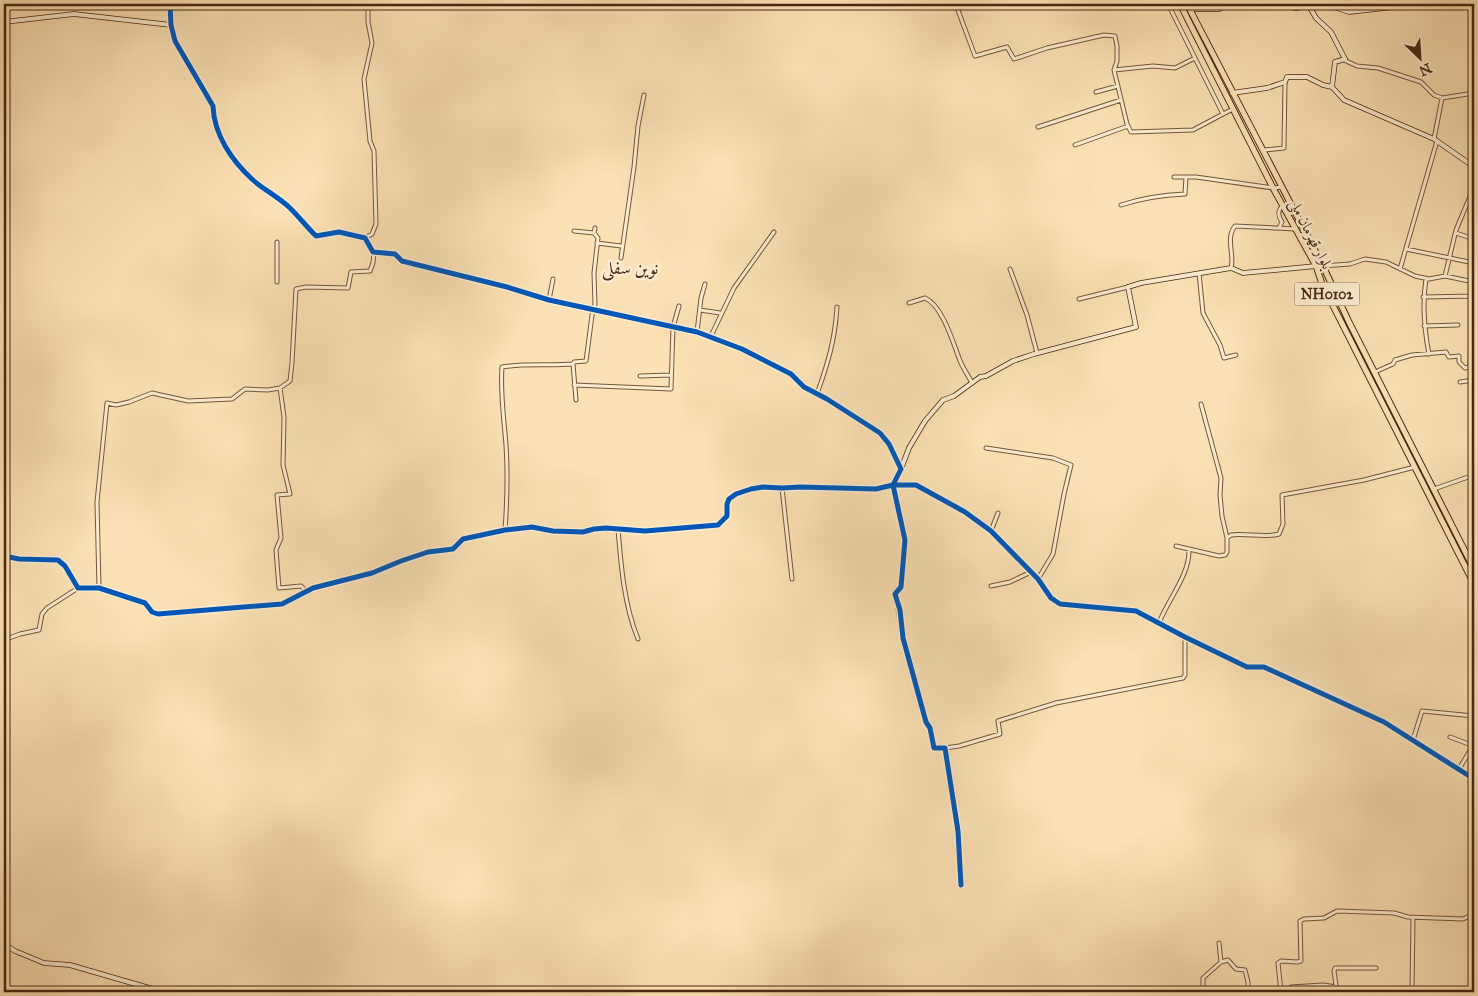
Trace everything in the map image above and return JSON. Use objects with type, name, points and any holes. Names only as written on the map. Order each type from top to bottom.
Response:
[{"type":"highway","name":"بلوار قهرمان ملی","points":[[1180,4],[1273,188],[1316,266],[1322,284],[1474,584]]},
{"type":"highway","name":"بلوار قهرمان ملی","points":[[1189,7],[1323,266],[1374,373],[1474,569]]},
{"type":"street","points":[[170,4],[171,25],[175,41],[213,106],[214,116],[228,152],[253,180],[274,194],[290,208],[316,236],[339,232],[365,238],[372,234],[376,224],[374,150],[370,141],[364,80],[372,43],[368,22],[368,4]]},
{"type":"street","points":[[951,4],[956,5],[975,56],[1007,47],[1014,59],[1047,48],[1104,35],[1115,36],[1117,61],[1114,70],[1131,132],[1193,130],[1234,109]]},
{"type":"street","points":[[1168,4],[1223,114]]},
{"type":"street","points":[[1189,7],[1219,9],[1229,4]]},
{"type":"street","points":[[1274,4],[1296,8],[1308,6],[1334,8],[1349,12],[1420,4]]},
{"type":"street","points":[[1308,6],[1316,18],[1331,32],[1346,61],[1357,66],[1378,68],[1421,82],[1434,95],[1442,98],[1474,93]]},
{"type":"street","points":[[4,22],[74,14],[171,25]]},
{"type":"street","points":[[1114,70],[1153,66],[1175,68],[1195,58]]},
{"type":"street","points":[[1332,87],[1335,62],[1345,59]]},
{"type":"street","points":[[1262,150],[1284,148],[1285,82],[1287,77],[1307,77],[1332,87],[1344,100],[1436,140],[1474,165]]},
{"type":"street","points":[[1232,93],[1267,88],[1285,82]]},
{"type":"street","points":[[1096,92],[1118,86]]},
{"type":"street","points":[[621,258],[621,246],[644,95]]},
{"type":"street","points":[[1400,269],[1436,140],[1442,98]]},
{"type":"street","points":[[1038,127],[1121,100]]},
{"type":"street","points":[[1075,145],[1128,126]]},
{"type":"street","points":[[1174,177],[1273,188],[1282,187]]},
{"type":"street","points":[[1121,205],[1162,195],[1185,194],[1186,177]]},
{"type":"street","points":[[1445,276],[1462,213],[1474,187]]},
{"type":"street","points":[[1279,228],[1282,222],[1278,216],[1283,205]]},
{"type":"street","points":[[1231,268],[1232,262],[1229,245],[1232,229],[1235,226],[1296,229]]},
{"type":"street","points":[[594,233],[595,228]]},
{"type":"street","points":[[505,530],[507,503],[506,446],[502,397],[502,367],[512,365],[574,364],[574,362],[586,361],[595,305],[594,273],[598,238],[594,233],[574,231]]},
{"type":"street","points":[[710,336],[734,288],[774,232]]},
{"type":"street","points":[[1456,233],[1474,239]]},
{"type":"street","points":[[99,588],[97,502],[107,403],[116,405],[129,402],[152,392],[188,402],[232,399],[245,389],[268,390],[280,388],[290,381],[296,289],[306,287],[348,288],[351,272],[370,271],[373,263],[374,252],[365,238]]},
{"type":"street","points":[[277,242],[278,282]]},
{"type":"street","points":[[597,243],[621,246]]},
{"type":"street","points":[[1406,249],[1474,263]]},
{"type":"street","points":[[374,252],[395,254],[402,261],[507,287],[549,300],[697,332],[742,349],[791,374],[804,387],[880,433],[889,444],[901,469]]},
{"type":"street","points":[[1079,299],[1199,272],[1231,268],[1244,273],[1350,264],[1365,259],[1386,262],[1415,276],[1426,279],[1445,276],[1474,282]]},
{"type":"street","points":[[1010,269],[1027,315],[1037,353]]},
{"type":"street","points":[[1199,272],[1202,313],[1220,345],[1224,358],[1236,355]]},
{"type":"street","points":[[549,300],[553,279]]},
{"type":"street","points":[[1426,279],[1423,298],[1428,354]]},
{"type":"street","points":[[697,332],[705,284]]},
{"type":"street","points":[[1128,287],[1136,327],[1013,361],[986,376],[980,377],[954,396],[943,400],[925,421],[909,448],[894,485],[905,540],[901,587],[896,594],[900,610],[900,624],[934,748],[959,746],[1000,734],[998,721],[1056,703],[1183,678],[1185,675],[1185,637]]},
{"type":"street","points":[[1374,373],[1392,364],[1395,360],[1412,355],[1446,352],[1449,357],[1459,356],[1459,362],[1465,368],[1472,367],[1471,324],[1474,296],[1423,298]]},
{"type":"street","points":[[909,303],[925,298],[933,303],[949,330],[953,346],[972,383]]},
{"type":"street","points":[[574,385],[671,389],[673,327],[680,306]]},
{"type":"street","points":[[817,394],[830,358],[836,328],[837,307]]},
{"type":"street","points":[[700,310],[720,313]]},
{"type":"street","points":[[1424,326],[1458,325]]},
{"type":"street","points":[[574,364],[576,400]]},
{"type":"street","points":[[640,376],[671,375]]},
{"type":"street","points":[[1460,382],[1474,380]]},
{"type":"street","points":[[280,388],[284,417],[283,465],[290,494],[277,495],[281,538],[276,550],[279,588],[300,586],[307,591]]},
{"type":"street","points":[[1176,546],[1219,556],[1225,555],[1227,552],[1227,538],[1220,495],[1221,478],[1202,404]]},
{"type":"street","points":[[986,448],[1052,458],[1071,465],[1053,554],[1038,580]]},
{"type":"street","points":[[1227,538],[1231,535],[1259,534],[1269,536],[1279,534],[1283,524],[1282,495],[1364,480],[1415,466]]},
{"type":"street","points":[[1434,489],[1474,475]]},
{"type":"street","points":[[4,640],[39,630],[42,614],[47,608],[78,588],[99,588],[144,603],[152,612],[158,614],[282,604],[313,588],[372,573],[428,552],[453,549],[463,539],[505,530],[532,527],[553,531],[583,532],[594,529],[645,531],[718,525],[727,516],[729,499],[736,494],[751,489],[800,486],[876,489],[894,485],[916,485],[965,512],[991,531],[1031,572],[1051,598],[1060,604],[1136,611],[1247,667],[1264,668],[1384,722],[1474,780]]},
{"type":"street","points":[[782,488],[792,580]]},
{"type":"street","points":[[991,531],[998,513]]},
{"type":"street","points":[[618,529],[622,569],[633,628],[638,639]]},
{"type":"street","points":[[1159,623],[1171,597],[1179,586],[1189,559],[1189,548]]},
{"type":"street","points":[[4,556],[19,559],[58,560],[65,566],[78,588]]},
{"type":"street","points":[[991,586],[1010,582],[1031,572]]},
{"type":"street","points":[[1413,740],[1422,711],[1474,716]]},
{"type":"street","points":[[1450,737],[1474,745],[1459,769]]},
{"type":"street","points":[[945,748],[958,831],[961,885]]},
{"type":"street","points":[[1282,992],[1278,963],[1281,961],[1301,961],[1300,921],[1304,919],[1324,918],[1337,911],[1394,913],[1413,917],[1463,919],[1474,914]]},
{"type":"street","points":[[1412,992],[1413,917]]},
{"type":"street","points":[[1219,943],[1221,962]]},
{"type":"street","points":[[4,944],[15,951],[44,963],[70,965],[163,992]]},
{"type":"street","points":[[1203,992],[1203,978],[1221,962],[1228,960],[1236,969],[1245,970],[1248,992]]},
{"type":"street","points":[[1337,992],[1335,968],[1376,968]]},
{"type":"street","points":[[1291,987],[1323,985],[1337,987]]},
{"type":"cycle path","points":[[170,4],[171,25],[175,41],[213,106],[214,117],[225,147],[245,173],[257,184],[286,204],[316,236],[339,232],[365,238],[373,252],[395,254],[402,261],[507,287],[549,300],[697,332],[742,349],[791,374],[804,387],[827,399],[880,433],[889,444],[901,469],[893,485],[905,540],[901,587],[895,594],[900,610],[903,638],[926,722],[930,728],[934,748],[945,748],[958,831],[961,885]]},
{"type":"cycle path","points":[[4,556],[19,559],[58,560],[65,566],[78,588],[99,588],[145,603],[152,612],[158,614],[282,604],[313,588],[372,573],[428,552],[453,549],[463,539],[505,530],[532,527],[553,531],[583,532],[606,528],[645,531],[718,525],[727,516],[729,499],[736,494],[751,489],[763,487],[876,489],[893,485],[916,485],[965,512],[991,531],[1038,579],[1051,598],[1060,604],[1136,611],[1247,667],[1264,667],[1384,722],[1474,779]]},
{"type":"district","name":"نوین سفلى","points":[[630,268]]}]
